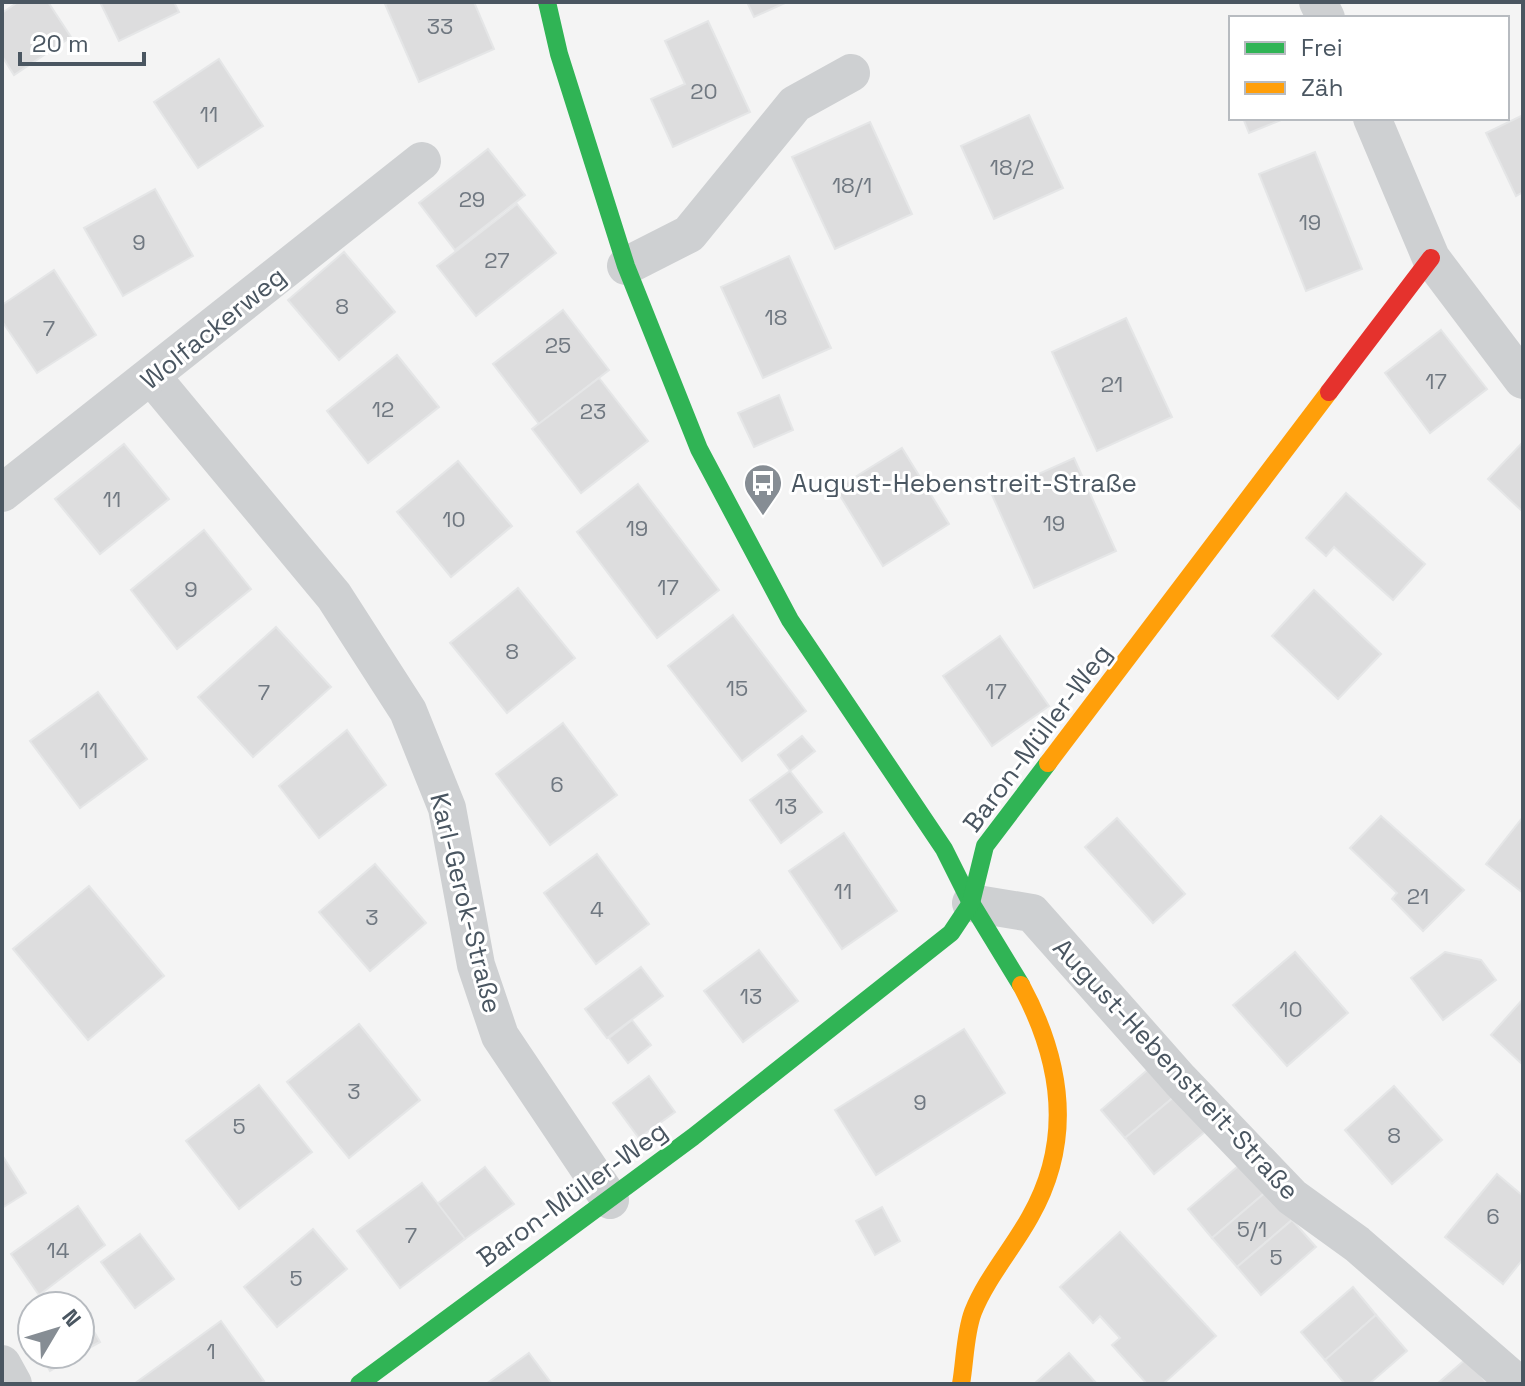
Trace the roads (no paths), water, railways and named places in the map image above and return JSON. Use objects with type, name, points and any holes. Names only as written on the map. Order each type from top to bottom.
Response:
[{"type":"street","name":"August-Hebenstreit-Straße","points":[[547,2],[559,54],[626,266],[699,449],[738,528],[790,620],[944,849],[971,903],[1003,951],[1042,1024],[1058,1088],[1056,1155],[1032,1214],[973,1312],[961,1384]]},
{"type":"street","points":[[626,266],[689,234],[795,104],[851,73]]},
{"type":"street","points":[[1373,120],[1431,258],[1523,380]]},
{"type":"street","name":"Wolfackerweg","points":[[2,493],[422,161]]},
{"type":"street","name":"Baron-Müller-Weg","points":[[359,1384],[610,1200],[951,933],[971,903],[985,846],[1431,258]]},
{"type":"street","name":"Karl-Gerok-Straße","points":[[152,377],[334,596],[408,711],[447,808],[476,965],[500,1036],[610,1200]]},
{"type":"street","name":"August-Hebenstreit-Straße","points":[[971,903],[1032,913],[1180,1080],[1292,1197],[1357,1244],[1518,1384]]},
{"type":"street","points":[[2,1364],[13,1384]]},
{"type":"place","name":"August-Hebenstreit-Straße","points":[[763,517]]}]
